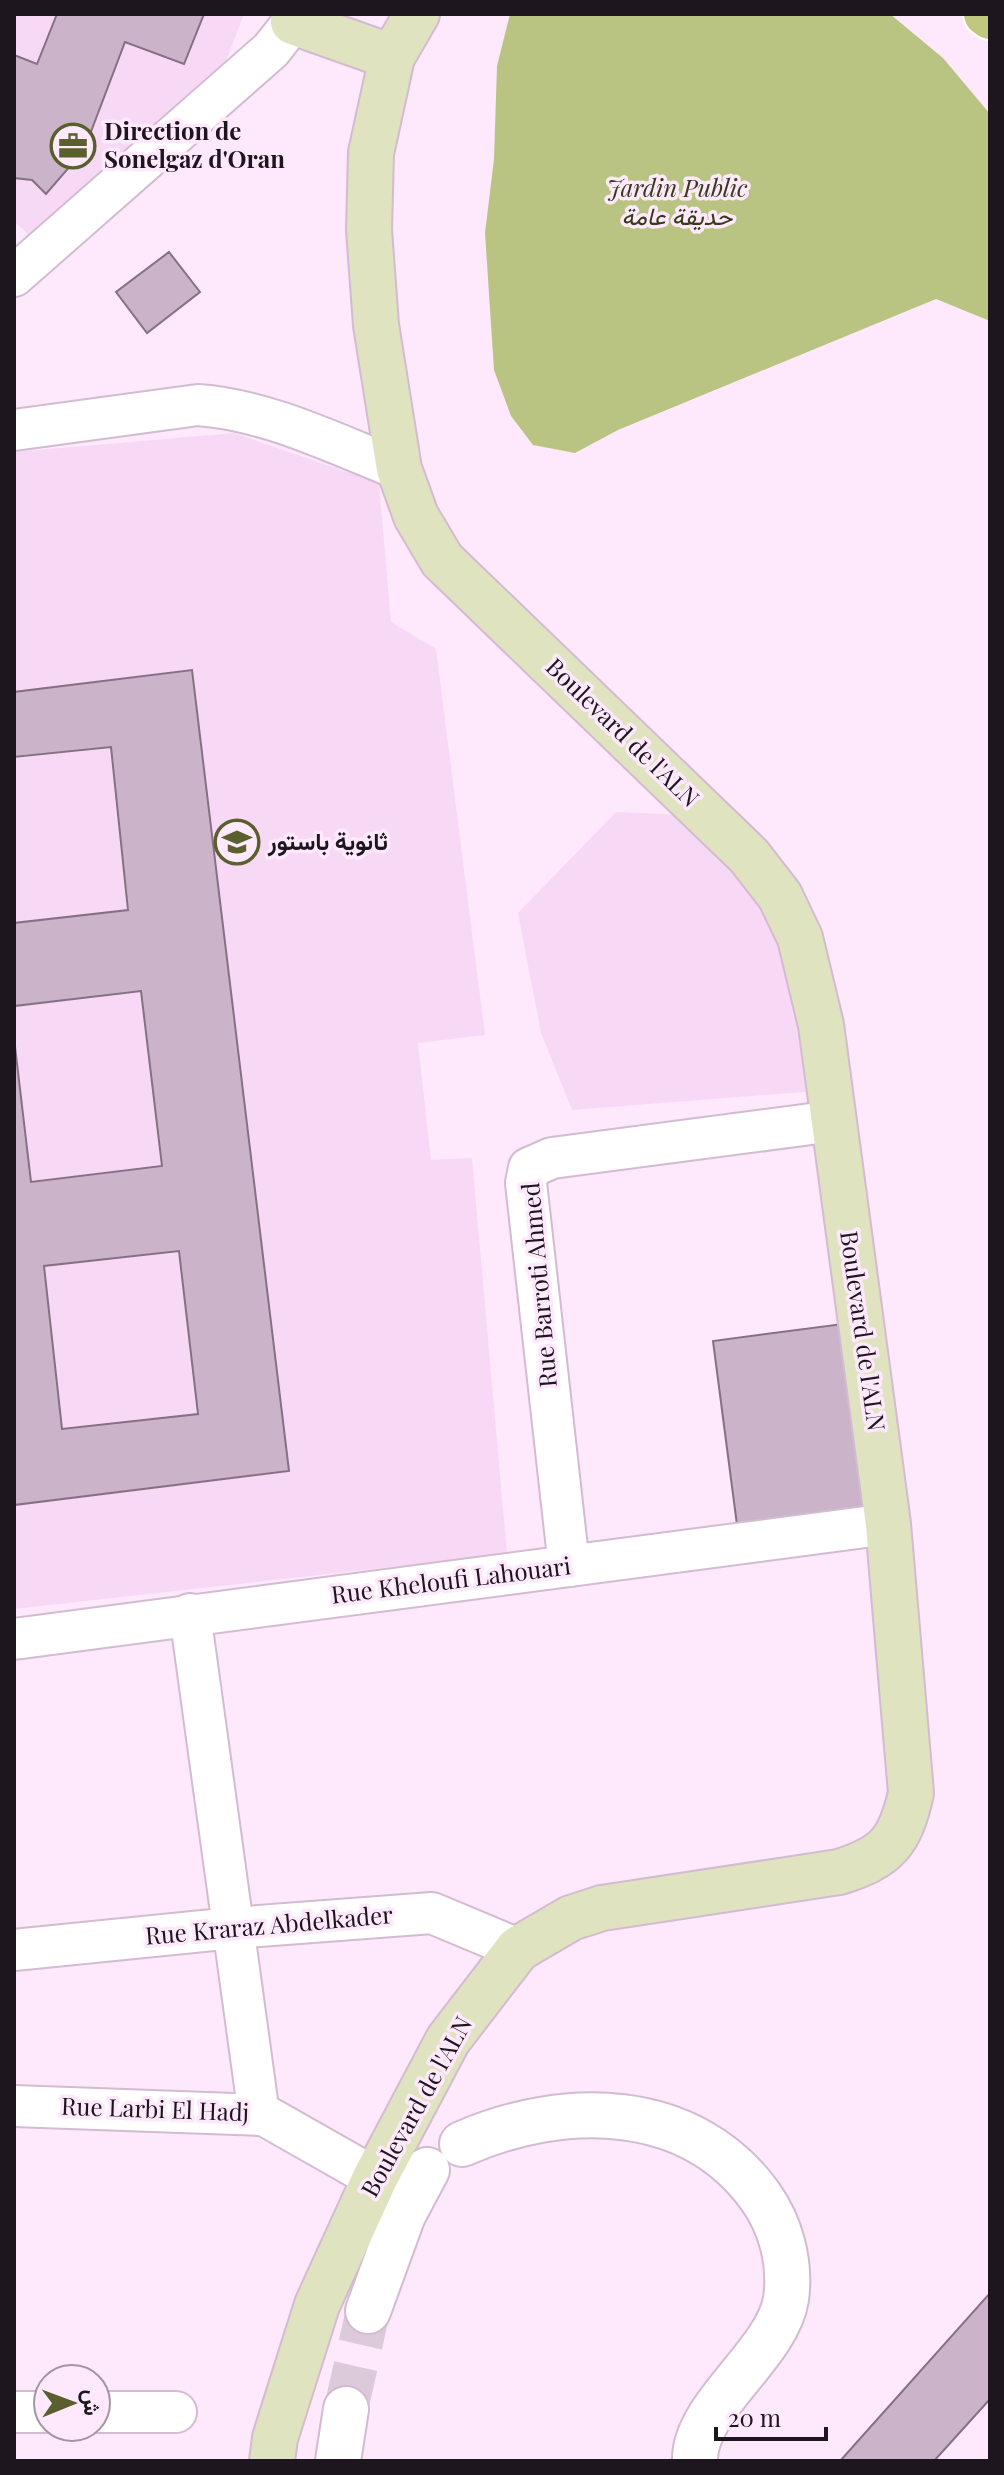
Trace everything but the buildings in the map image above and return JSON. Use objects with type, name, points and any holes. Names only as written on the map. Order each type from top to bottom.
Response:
[{"type":"main road","name":"Boulevard de l'ALN","points":[[272,2461],[317,2305],[375,2178],[448,2040],[518,1949],[571,1918],[602,1908],[839,1872],[865,1864],[892,1846],[905,1822],[911,1793],[911,1762],[888,1524],[814,985],[800,938],[780,896],[749,856],[442,560],[416,516],[399,469],[376,325],[369,230],[371,153],[392,57],[417,14]]},
{"type":"main road","points":[[294,18],[392,57]]},
{"type":"street","points":[[14,276],[271,50],[294,18]]},
{"type":"street","points":[[14,430],[198,405],[225,407],[252,414],[399,469]]},
{"type":"street","name":"Rue Barroti Ahmed","points":[[569,1566],[526,1183],[529,1168],[552,1158],[834,1121]]},
{"type":"street","name":"Rue Kheloufi Lahouari","points":[[14,1639],[888,1524]]},
{"type":"street","points":[[190,1614],[259,2115]]},
{"type":"street","name":"Rue Kraraz Abdelkader","points":[[14,1950],[233,1928],[432,1913],[518,1949]]},
{"type":"street","name":"Rue Larbi El Hadj","points":[[14,2106],[259,2115],[375,2178]]},
{"type":"street","points":[[462,2144],[494,2130],[555,2117],[640,2119],[670,2125],[697,2138],[749,2181],[768,2207],[782,2238],[786,2298],[778,2328],[709,2419],[695,2453],[695,2461]]},
{"type":"street","points":[[368,2311],[403,2215],[427,2170]]},
{"type":"street","points":[[338,2461],[346,2409]]},
{"type":"street","points":[[112,2412],[176,2412]]},
{"type":"shaded area","name":"Direction de Sonelgaz d'Oran","points":[[14,14],[244,14],[222,71],[28,234],[14,221]]},
{"type":"shaded area","name":"ثانوية باستور","points":[[234,433],[379,483],[391,622],[436,649],[485,1035],[418,1043],[431,1160],[472,1158],[507,1554],[14,1609],[14,452]]},
{"type":"shaded area","points":[[616,812],[688,815],[749,856],[830,1090],[572,1110],[541,1033],[518,913]]},
{"type":"green space","name":"Jardin Public حديقة عامة","points":[[510,14],[890,14],[943,58],[990,114],[990,321],[936,299],[618,430],[575,453],[533,445],[511,416],[494,370],[485,233],[494,159],[497,66]]},
{"type":"tunnel","points":[[346,2409],[368,2311]]},
{"type":"place","name":"Direction de Sonelgaz d'Oran","points":[[73,146]]},
{"type":"place","name":"ثانوية باستور","points":[[237,842]]}]
